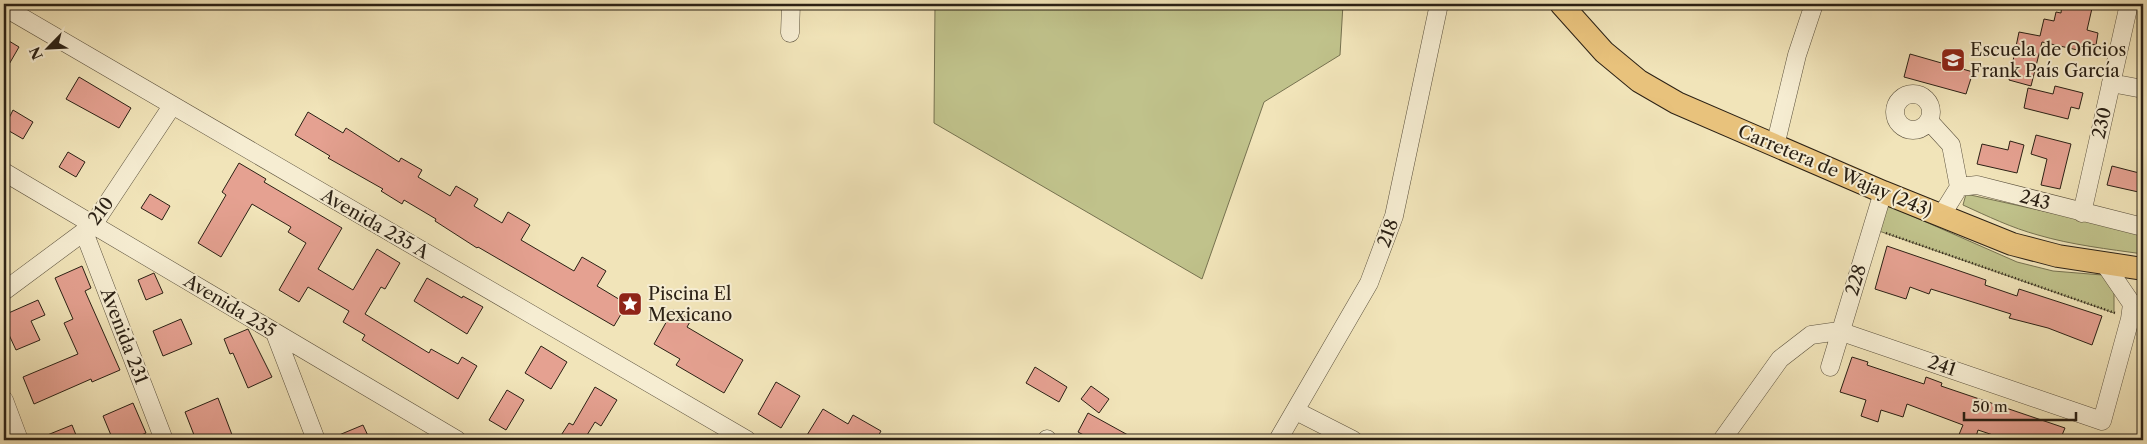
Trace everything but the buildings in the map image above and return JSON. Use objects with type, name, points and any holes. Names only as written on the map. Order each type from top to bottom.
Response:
[{"type":"main road","name":"Carretera de Wajay (243)","points":[[1560,4],[1604,52],[1639,81],[1678,103],[1883,192],[2012,244],[2058,256],[2143,268]]},
{"type":"street","points":[[790,33],[791,4]]},
{"type":"street","name":"218","points":[[1278,440],[1369,284],[1394,216],[1439,4]]},
{"type":"street","points":[[1775,146],[1798,55],[1814,4]]},
{"type":"street","name":"230","points":[[2082,212],[2129,4]]},
{"type":"street","name":"Avenida 235 A","points":[[4,7],[747,440]]},
{"type":"street","points":[[2111,83],[2143,89]]},
{"type":"street","name":"210","points":[[4,291],[89,228],[172,106]]},
{"type":"street","points":[[1929,121],[1951,145],[1960,188],[1941,216]]},
{"type":"street","name":"Avenida 235","points":[[4,172],[89,228],[275,333],[457,440]]},
{"type":"street","name":"243","points":[[1960,188],[1977,185],[2143,227]]},
{"type":"street","name":"228","points":[[1830,367],[1839,331],[1883,192]]},
{"type":"street","name":"Avenida 231","points":[[89,228],[164,440]]},
{"type":"street","points":[[2104,262],[2135,306]]},
{"type":"street","name":"241","points":[[1839,331],[2102,421],[2135,306]]},
{"type":"street","points":[[1722,440],[1780,359],[1811,335],[1839,331]]},
{"type":"street","points":[[275,333],[316,440]]},
{"type":"street","points":[[4,400],[19,440]]},
{"type":"street","points":[[1296,411],[1353,440]]},
{"type":"path","points":[[1872,228],[2135,306]]},
{"type":"green space","points":[[935,4],[1343,4],[1340,55],[1264,102],[1202,279],[934,123]]},
{"type":"green space","points":[[1966,194],[2143,233],[2143,254],[2064,241],[2019,229],[1963,205]]},
{"type":"green space","points":[[1885,204],[2017,262],[2053,271],[2102,275],[2114,291],[2114,313],[1879,231]]},
{"type":"place","name":"Escuela de Oficios Frank País García","points":[[1953,60]]},
{"type":"place","name":"Piscina El Mexicano","points":[[630,304]]}]
